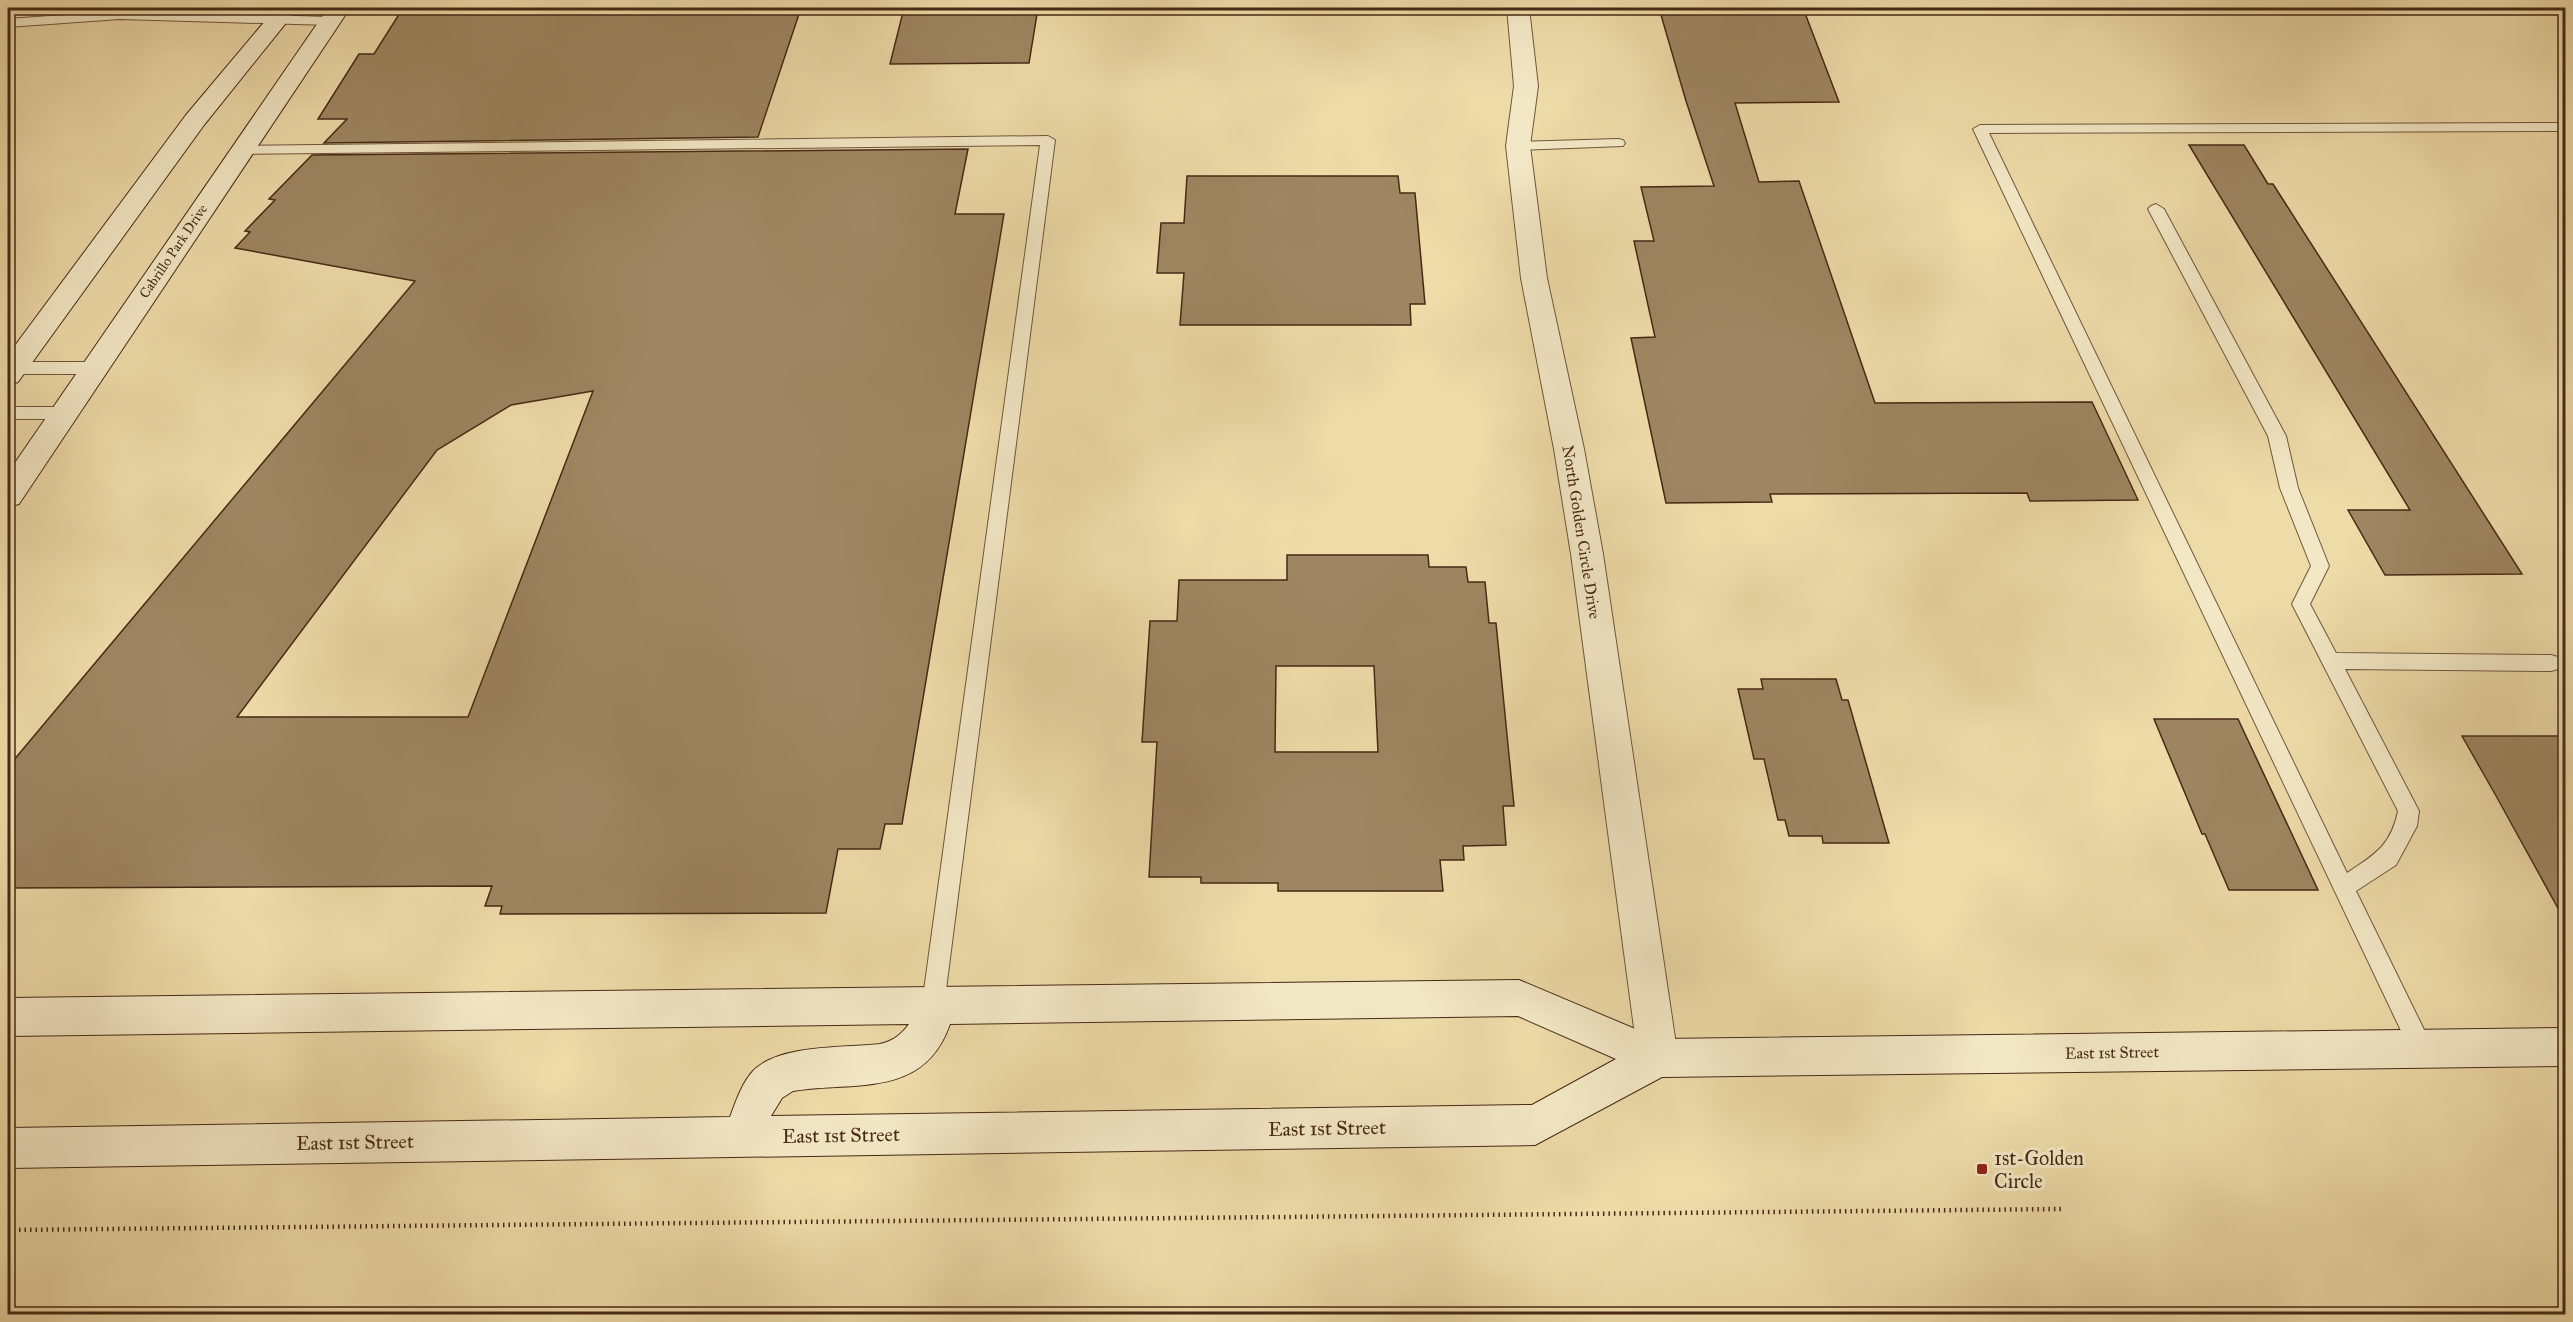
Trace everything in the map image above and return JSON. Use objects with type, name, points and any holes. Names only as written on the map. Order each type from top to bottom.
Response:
[{"type":"main road","name":"North Golden Circle Drive","points":[[1518,8],[1526,86],[1518,146],[1534,278],[1587,554],[1658,1058]]},
{"type":"main road","points":[[9,371],[195,120],[281,14]]},
{"type":"main road","name":"Cabrillo Park Drive","points":[[8,496],[334,14]]},
{"type":"main road","name":"East 1st Street","points":[[8,1017],[1519,998],[1658,1058],[2565,1047]]},
{"type":"main road","points":[[744,1136],[756,1103],[772,1080],[796,1070],[885,1064],[914,1050],[929,1028],[933,1005]]},
{"type":"main road","name":"East 1st Street","points":[[8,1148],[1535,1125],[1658,1058]]},
{"type":"lane","points":[[8,23],[120,15],[334,14]]},
{"type":"lane","points":[[2421,1048],[1980,129],[2565,127]]},
{"type":"lane","points":[[241,150],[1048,140],[933,1005]]},
{"type":"lane","points":[[1518,146],[1617,143]]},
{"type":"lane","points":[[2156,209],[2277,436],[2289,488],[2320,566],[2301,604],[2409,811],[2406,826],[2388,858],[2343,888]]},
{"type":"lane","points":[[9,371],[94,368]]},
{"type":"lane","points":[[8,412],[64,412]]},
{"type":"lane","points":[[2331,662],[2551,663]]},
{"type":"path","points":[[8,1230],[2062,1209]]},
{"type":"building","points":[[403,8],[801,8],[758,137],[324,143],[347,119],[318,119],[359,54],[374,54]]},
{"type":"building","points":[[904,8],[1038,8],[1029,63],[890,64]]},
{"type":"building","points":[[1659,8],[1803,8],[1839,102],[1735,103],[1759,182],[1799,181],[1875,403],[2092,402],[2138,500],[2030,501],[2027,493],[1770,494],[1772,502],[1666,503],[1631,338],[1655,337],[1634,241],[1654,241],[1641,187],[1714,186]]},
{"type":"building","points":[[2189,145],[2244,145],[2268,184],[2273,184],[2522,574],[2385,575],[2348,510],[2410,510]]},
{"type":"building","points":[[968,149],[955,214],[1004,214],[902,824],[885,824],[880,849],[838,849],[826,913],[500,914],[502,906],[485,906],[492,886],[8,888],[8,767],[415,281],[235,248],[250,232],[245,231],[275,200],[269,199],[312,155]],"holes":[[[593,391],[468,717],[237,717],[437,450],[511,405]]]},
{"type":"building","points":[[1187,176],[1398,176],[1400,193],[1415,193],[1425,304],[1410,304],[1411,325],[1180,325],[1184,273],[1157,273],[1161,223],[1184,223]]},
{"type":"building","points":[[1287,555],[1428,555],[1429,567],[1466,567],[1468,582],[1485,582],[1489,623],[1496,623],[1514,806],[1503,806],[1506,845],[1463,846],[1464,860],[1440,860],[1443,891],[1278,891],[1278,883],[1201,883],[1201,877],[1149,877],[1157,742],[1142,742],[1150,621],[1177,621],[1179,580],[1287,580]],"holes":[[[1276,666],[1374,666],[1378,752],[1275,752]]]},
{"type":"building","points":[[1761,679],[1836,679],[1842,700],[1848,700],[1889,843],[1823,843],[1822,836],[1789,836],[1785,820],[1778,820],[1764,759],[1754,759],[1738,689],[1763,689]]},
{"type":"building","points":[[2154,719],[2238,719],[2318,890],[2229,890],[2205,834],[2202,834]]},
{"type":"building","points":[[2462,736],[2565,736],[2565,921],[2495,794]]},
{"type":"place","name":"1st-Golden Circle","points":[[1982,1169]]}]
